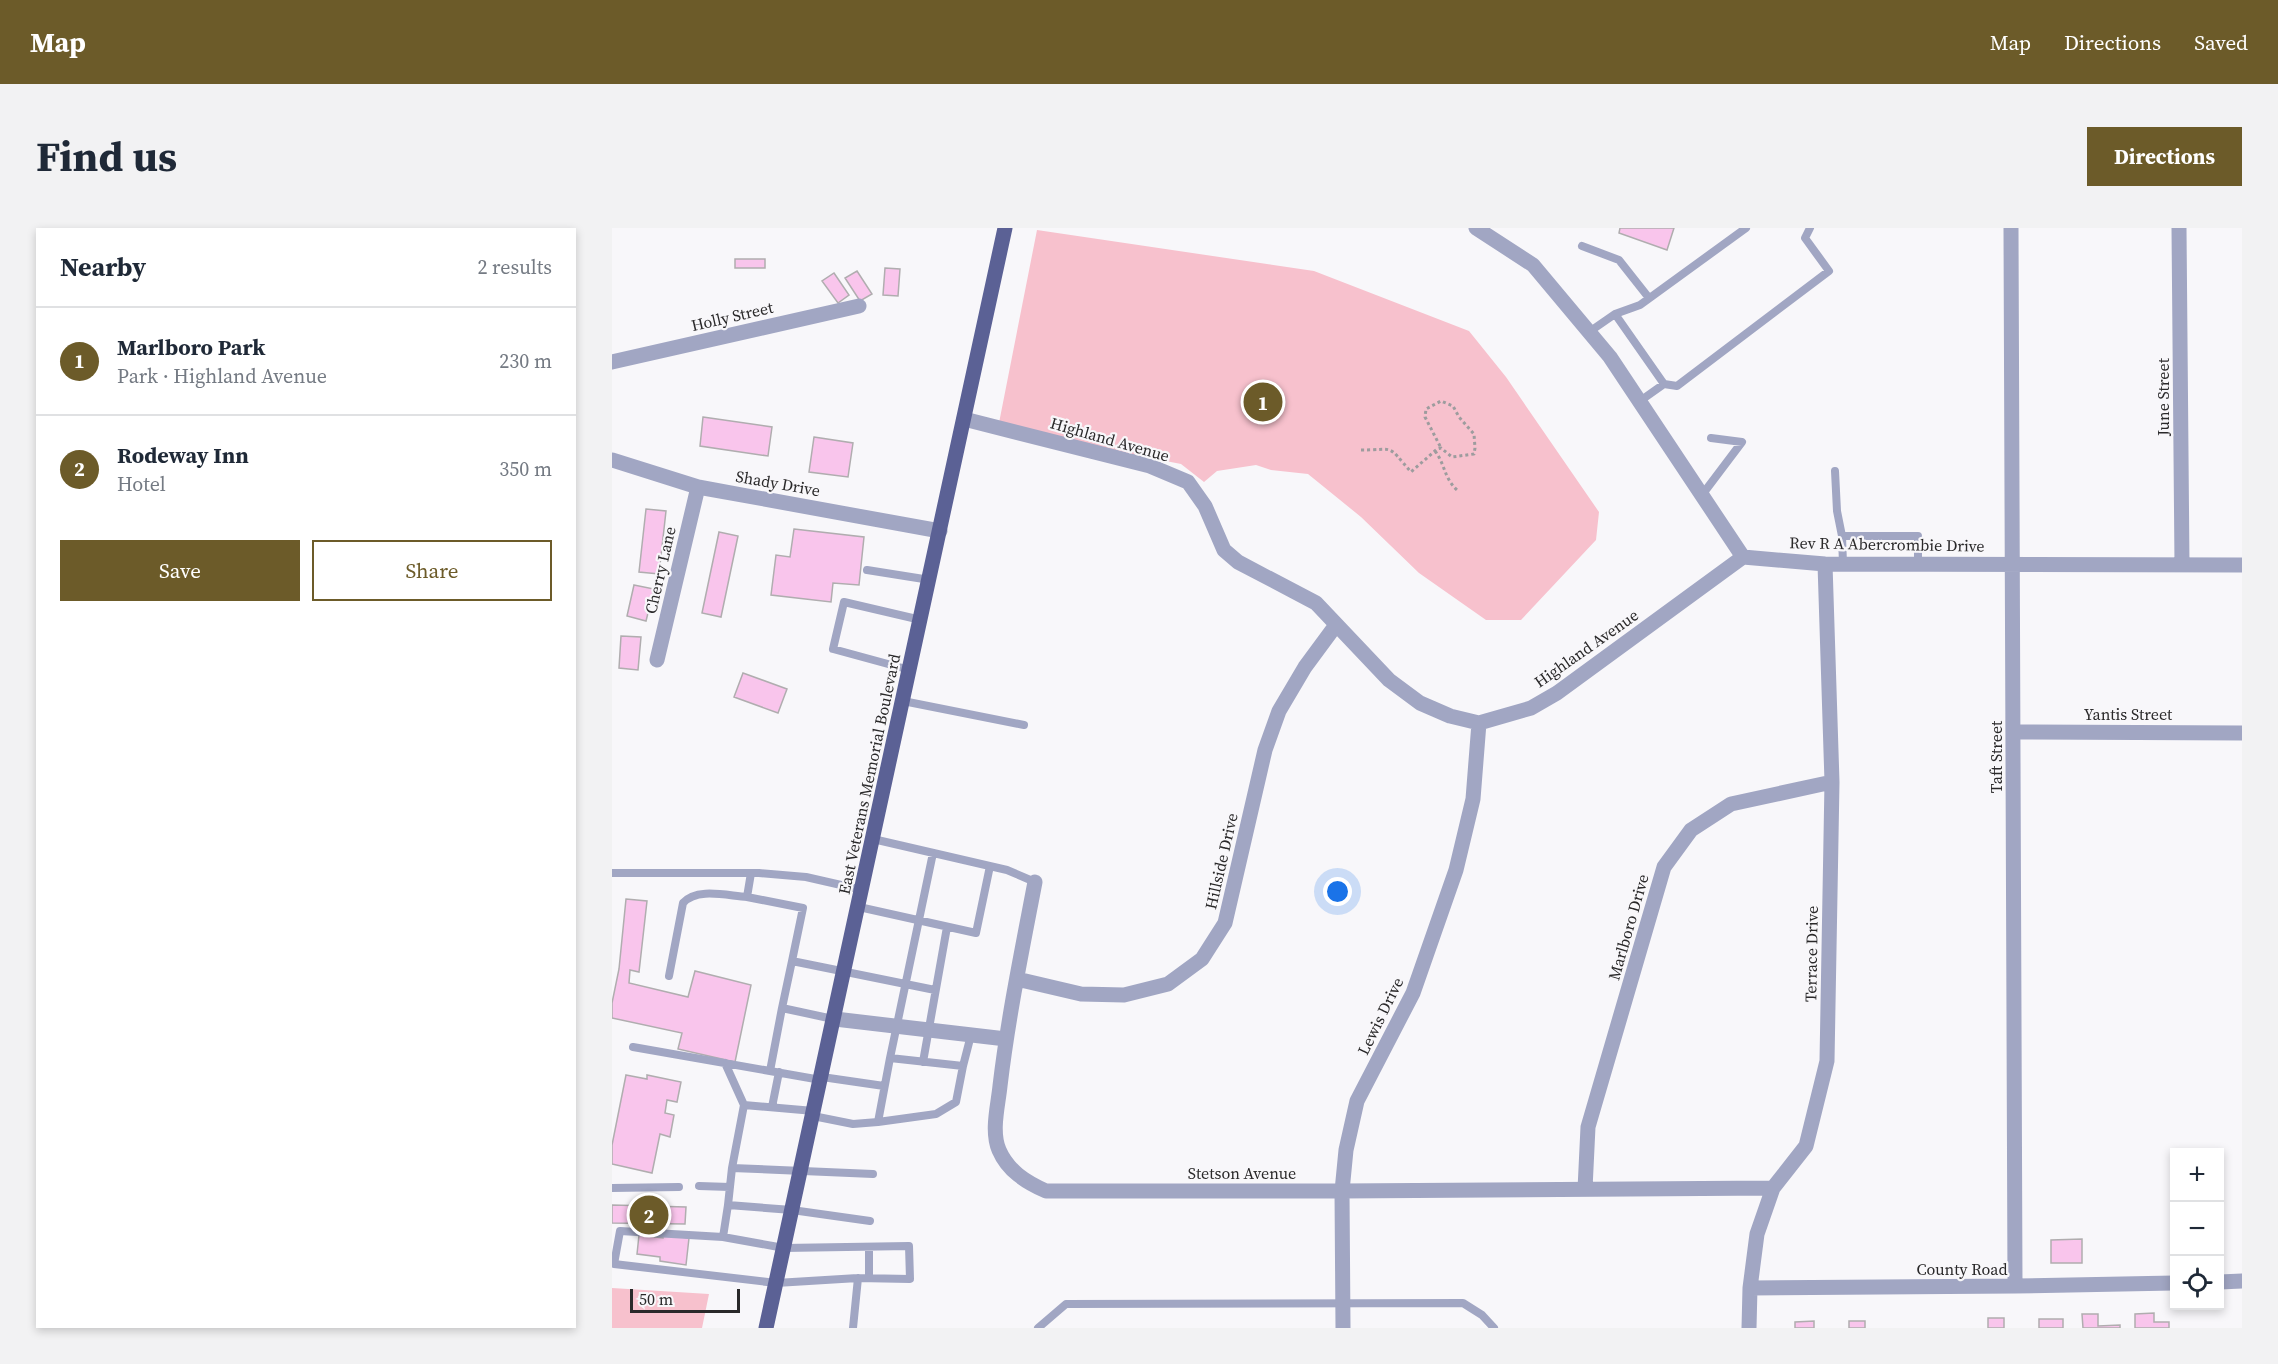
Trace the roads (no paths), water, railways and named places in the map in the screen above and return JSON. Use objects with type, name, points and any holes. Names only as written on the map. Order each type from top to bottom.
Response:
[{"type":"main road","name":"East Veterans Memorial Boulevard","points":[[766,1328],[835,1020],[1005,228]]},
{"type":"street","points":[[1476,228],[1533,265],[1610,357],[1743,557]]},
{"type":"street","name":"Taft Street","points":[[2011,228],[2015,1286]]},
{"type":"street","name":"June Street","points":[[2179,228],[2182,565]]},
{"type":"street","name":"Holly Street","points":[[612,362],[859,306]]},
{"type":"street","name":"Highland Avenue","points":[[964,419],[1150,466],[1188,482],[1204,506],[1224,550],[1238,562],[1316,603],[1389,680],[1420,703],[1450,716],[1479,723],[1531,708],[1557,693],[1743,557]]},
{"type":"street","name":"Shady Drive","points":[[612,460],[698,487],[940,531]]},
{"type":"street","name":"Cherry Lane","points":[[657,660],[698,487]]},
{"type":"street","name":"Rev R A Abercrombie Drive","points":[[1743,557],[1825,564],[2242,565]]},
{"type":"street","name":"Terrace Drive","points":[[1749,1328],[1750,1288],[1757,1234],[1773,1188],[1806,1146],[1827,1060],[1832,782],[1825,564]]},
{"type":"street","name":"Hillside Drive","points":[[1017,979],[1081,994],[1124,995],[1168,984],[1202,959],[1225,923],[1265,750],[1279,711],[1305,667],[1336,625]]},
{"type":"street","name":"Lewis Drive","points":[[1342,1328],[1342,1191],[1346,1150],[1358,1101],[1413,993],[1456,870],[1473,800],[1479,723]]},
{"type":"street","name":"Yantis Street","points":[[2014,732],[2242,733]]},
{"type":"street","name":"Marlboro Drive","points":[[1586,1190],[1588,1127],[1664,867],[1691,830],[1731,804],[1832,782]]},
{"type":"street","name":"Stetson Avenue","points":[[1035,882],[1006,1039],[996,1128],[998,1149],[1009,1167],[1026,1182],[1046,1191],[1773,1188]]},
{"type":"street","points":[[835,1020],[1006,1039]]},
{"type":"street","points":[[2224,1282],[2242,1281]]},
{"type":"street","name":"County Road","points":[[1750,1288],[2170,1283]]},
{"type":"lane","points":[[1589,332],[1615,314],[1640,305],[1746,228]]},
{"type":"lane","points":[[1640,401],[1664,384],[1677,386],[1829,271],[1805,238],[1810,228]]},
{"type":"lane","points":[[1582,246],[1619,260],[1649,298]]},
{"type":"lane","points":[[1615,314],[1664,384]]},
{"type":"lane","points":[[1702,495],[1742,442],[1711,438]]},
{"type":"lane","points":[[1835,471],[1843,564]]},
{"type":"lane","points":[[1842,536],[1918,536],[1918,563]]},
{"type":"lane","points":[[867,570],[930,580]]},
{"type":"lane","points":[[910,670],[833,649],[844,602],[921,620]]},
{"type":"lane","points":[[903,701],[1024,725]]},
{"type":"lane","points":[[873,839],[1007,870],[1035,882]]},
{"type":"lane","points":[[878,1122],[933,853]]},
{"type":"lane","points":[[859,907],[976,933],[990,866]]},
{"type":"lane","points":[[612,873],[751,873],[806,877],[863,890]]},
{"type":"lane","points":[[747,897],[751,873]]},
{"type":"lane","points":[[669,976],[683,903],[688,897],[698,894],[747,897],[803,908],[782,1008],[772,1107]]},
{"type":"lane","points":[[923,1062],[947,927]]},
{"type":"lane","points":[[792,961],[935,990]]},
{"type":"lane","points":[[782,1008],[835,1020]]},
{"type":"lane","points":[[744,1105],[814,1113],[853,1124],[936,1114],[956,1102],[971,1035]]},
{"type":"lane","points":[[633,1047],[774,1072],[884,1086]]},
{"type":"lane","points":[[890,1058],[963,1066]]},
{"type":"lane","points":[[723,1238],[732,1168],[744,1105],[725,1063]]},
{"type":"lane","points":[[732,1168],[873,1174]]},
{"type":"lane","points":[[699,1186],[730,1187]]},
{"type":"lane","points":[[612,1188],[679,1187]]},
{"type":"lane","points":[[728,1205],[792,1210],[870,1221]]},
{"type":"lane","points":[[620,1231],[723,1238],[784,1248],[909,1246],[910,1279],[858,1278],[776,1282],[614,1264],[620,1231]]},
{"type":"lane","points":[[869,1247],[869,1278]]},
{"type":"lane","points":[[853,1328],[858,1278]]},
{"type":"lane","points":[[1038,1328],[1066,1304],[1343,1303],[1463,1303],[1482,1315],[1494,1328]]},
{"type":"place","name":"Marlboro Park","points":[[1263,402]]},
{"type":"place","name":"Rodeway Inn","points":[[649,1215]]}]
